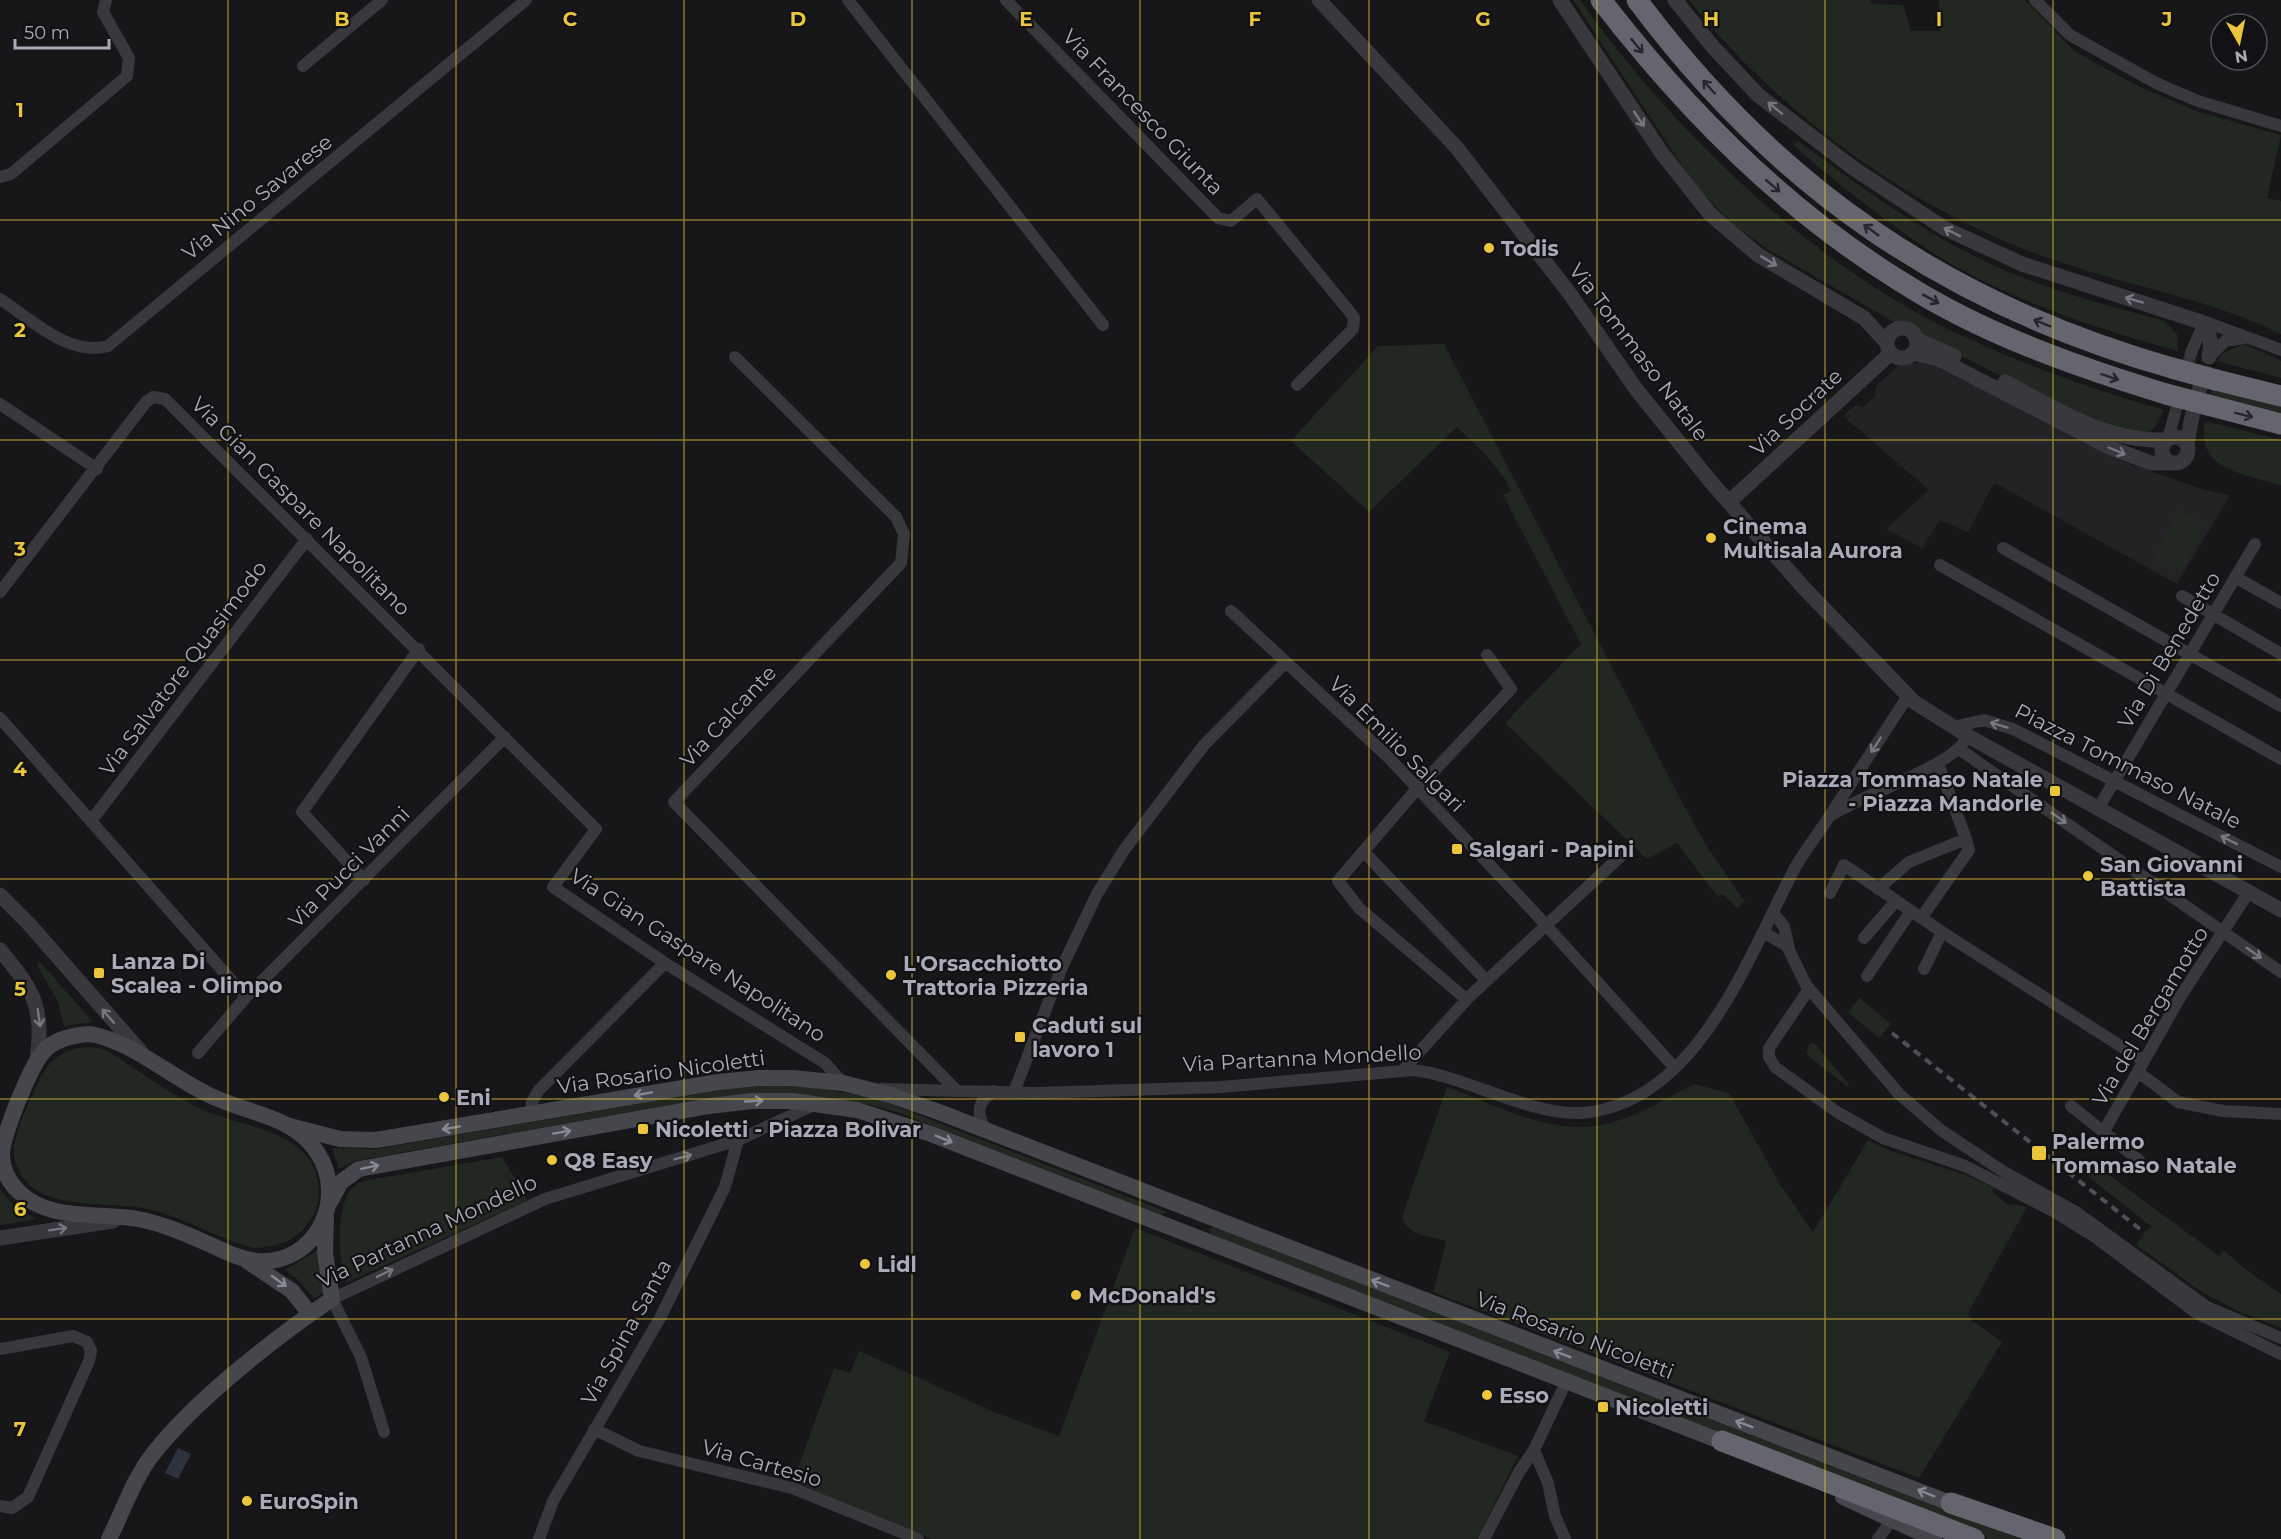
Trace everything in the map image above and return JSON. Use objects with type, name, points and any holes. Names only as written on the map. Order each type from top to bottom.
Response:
[{"type":"highway","points":[[1601,0],[1652,65],[1707,125],[1793,203],[1862,256],[1909,287],[1985,327],[2066,361],[2166,394],[2281,424]]},
{"type":"highway","points":[[1637,0],[1734,114],[1806,179],[1869,228],[1933,270],[1992,302],[2116,351],[2281,396]]},
{"type":"highway","points":[[1722,1441],[1974,1539]]},
{"type":"highway","points":[[1951,1503],[2055,1539]]},
{"type":"main road","points":[[310,1314],[301,1301],[282,1283],[241,1258],[191,1236],[137,1219],[61,1212],[29,1201],[17,1190],[5,1171],[2,1156],[3,1142],[37,1059],[57,1042],[91,1034],[120,1044],[207,1094],[286,1125],[303,1135],[324,1163],[330,1184],[325,1253],[332,1299]]},
{"type":"main road","name":"Via Rosario Nicoletti","points":[[286,1125],[333,1138],[370,1141],[729,1080],[792,1078],[868,1088],[918,1104],[1169,1200],[2039,1539]]},
{"type":"main road","name":"Via Rosario Nicoletti","points":[[241,1258],[269,1260],[293,1253],[311,1238],[328,1211],[341,1182],[359,1169],[370,1166],[730,1103],[774,1100],[819,1103],[857,1110],[899,1122],[1567,1380],[1722,1441],[1934,1539]]},
{"type":"main road","points":[[1153,1220],[1167,1222],[1173,1219],[1176,1210],[1169,1200]]},
{"type":"main road","name":"Via Rosario Nicoletti","points":[[1222,1247],[1204,1235],[1202,1228],[1206,1223],[1230,1224]]},
{"type":"main road","name":"Via Partanna Mondello","points":[[110,1539],[143,1470],[158,1448],[208,1398],[310,1314],[332,1299]]},
{"type":"street","points":[[0,177],[11,174],[127,76],[129,58],[103,12],[106,0]]},
{"type":"street","points":[[303,66],[382,0]]},
{"type":"street","name":"Via Nino Savarese","points":[[0,299],[72,345],[96,350],[108,346],[526,0]]},
{"type":"street","points":[[848,0],[1103,325]]},
{"type":"street","name":"Via Francesco Giunta","points":[[1006,0],[1218,218],[1232,221],[1257,199],[1354,318],[1353,329],[1348,336],[1297,385]]},
{"type":"street","name":"Via Tommaso Natale","points":[[1319,0],[1456,148],[1570,294],[1636,389],[1730,502],[1803,587],[1908,696]]},
{"type":"street","points":[[1560,0],[1661,152],[1710,214],[1758,255],[1864,318],[1889,348],[1905,358],[1915,347],[1934,346],[2089,426],[2139,441],[2179,437],[2187,446]]},
{"type":"street","points":[[1675,0],[1713,47],[1758,95],[1852,168],[1944,228],[2022,264],[2226,328],[2281,350]]},
{"type":"street","points":[[2035,0],[2070,36],[2148,78],[2198,101],[2281,126]]},
{"type":"street","points":[[2190,317],[2206,328],[2226,328]]},
{"type":"street","points":[[1889,348],[1891,334],[1902,328],[1912,332],[1915,347]]},
{"type":"street","points":[[2191,353],[2197,335],[2206,328]]},
{"type":"street","points":[[2206,328],[2210,342],[2209,357]]},
{"type":"street","points":[[2209,357],[2225,341],[2255,339]]},
{"type":"street","points":[[1915,347],[2111,448],[2151,463],[2174,463],[2186,457],[2191,421]]},
{"type":"street","name":"Via Socrate","points":[[1730,502],[1889,348]]},
{"type":"street","name":"Via Calcante","points":[[735,357],[896,517],[904,534],[901,563],[674,802],[956,1090]]},
{"type":"street","name":"Via Gian Gaspare Napolitano","points":[[97,469],[146,402],[153,397],[165,399],[419,649],[596,829],[553,887],[665,963],[825,1063],[843,1083]]},
{"type":"street","points":[[0,405],[97,469],[0,592]]},
{"type":"street","points":[[2174,417],[2162,448],[2163,456],[2174,463]]},
{"type":"street","name":"Via Salvatore Quasimodo","points":[[91,821],[307,539]]},
{"type":"street","name":"Via Di Benedetto","points":[[2099,807],[2255,544]]},
{"type":"street","points":[[2003,548],[2281,706]]},
{"type":"street","points":[[1940,565],[2281,759]]},
{"type":"street","points":[[2235,577],[2281,603]]},
{"type":"street","points":[[2182,596],[2281,654]]},
{"type":"street","name":"Via Emilio Salgari","points":[[1231,611],[1387,756],[1546,925],[1675,1068]]},
{"type":"street","points":[[364,880],[302,812],[419,649]]},
{"type":"street","points":[[1466,999],[1359,908],[1338,880],[1511,689],[1487,655]]},
{"type":"street","points":[[1014,1092],[1062,967],[1097,894],[1124,850],[1204,745],[1285,663]]},
{"type":"street","points":[[1908,696],[1953,727],[1964,742],[2281,972]]},
{"type":"street","name":"Via Partanna Mondello","points":[[868,1088],[1014,1092],[1221,1087],[1402,1071],[1443,1075],[1537,1106],[1576,1113],[1595,1112],[1630,1100],[1647,1091],[1675,1068],[1714,1019],[1765,933],[1797,865],[1908,696]]},
{"type":"street","points":[[0,718],[246,997]]},
{"type":"street","name":"Piazza Tommaso Natale","points":[[1953,727],[1984,720],[2013,729],[2281,867]]},
{"type":"street","name":"Via Pucci Vanni","points":[[198,1053],[246,997],[505,737]]},
{"type":"street","points":[[1830,816],[1857,800],[1938,763],[1964,742]]},
{"type":"street","points":[[1964,742],[2099,807],[2281,910]]},
{"type":"street","points":[[1867,976],[1969,850],[1938,763]]},
{"type":"street","points":[[1878,889],[1909,862],[1966,839]]},
{"type":"street","points":[[1363,851],[1486,980]]},
{"type":"street","points":[[1402,1071],[1466,999],[1623,854]]},
{"type":"street","points":[[1830,893],[1844,865],[2141,1066],[2178,1102],[2223,1111],[2281,1114]]},
{"type":"street","points":[[0,885],[29,924]]},
{"type":"street","name":"Via del Bergamotto","points":[[2104,1131],[2182,994],[2249,892]]},
{"type":"street","points":[[0,895],[29,924],[148,1059]]},
{"type":"street","points":[[1864,938],[1896,901]]},
{"type":"street","points":[[1774,914],[1784,926],[1795,967],[1809,989],[1899,1094],[1942,1131],[2004,1172],[2076,1212],[2207,1306],[2281,1338]]},
{"type":"street","points":[[1924,969],[1942,932]]},
{"type":"street","points":[[1765,933],[1784,943],[1789,950]]},
{"type":"street","points":[[0,950],[26,981],[38,1009],[41,1035],[37,1059]]},
{"type":"street","points":[[531,1114],[532,1102],[538,1091],[665,963]]},
{"type":"street","points":[[1809,989],[1769,1048],[1768,1057],[1775,1067],[1827,1105],[1872,1132],[1902,1146],[1965,1166],[2053,1211],[2095,1237],[2195,1312],[2281,1354]]},
{"type":"street","points":[[986,1130],[979,1118],[979,1109],[982,1100],[994,1091]]},
{"type":"street","name":"Via Partanna Mondello","points":[[332,1299],[439,1246],[545,1199],[738,1140],[819,1103]]},
{"type":"street","points":[[2071,1106],[2139,1160]]},
{"type":"street","name":"Via Spina Santa","points":[[539,1539],[553,1501],[660,1318],[725,1187],[738,1140]]},
{"type":"street","points":[[0,1238],[137,1219]]},
{"type":"street","points":[[332,1299],[361,1357],[384,1432]]},
{"type":"street","points":[[0,1349],[73,1336],[87,1341],[91,1351],[89,1361],[28,1497],[12,1508],[0,1506]]},
{"type":"street","points":[[1484,1539],[1519,1472],[1534,1450],[1567,1380]]},
{"type":"street","name":"Via Cartesio","points":[[594,1429],[639,1451],[792,1488],[918,1539]]},
{"type":"street","points":[[1534,1450],[1548,1483],[1555,1516],[1565,1539]]},
{"type":"street","points":[[1878,1539],[1891,1521]]},
{"type":"shaded area","points":[[1573,0],[1580,0],[1656,96],[1699,142],[1744,186],[1793,228],[1843,266],[1895,300],[1974,341],[2054,374],[2164,410],[2155,427],[2147,434],[2091,422],[1924,337],[1910,326],[1894,322],[1767,249],[1737,227],[1694,183]]},
{"type":"shaded area","points":[[1689,0],[1870,0],[1873,4],[1903,5],[1911,31],[1940,31],[1939,0],[2025,0],[2074,51],[2136,85],[2196,111],[2281,135],[2267,198],[2281,201],[2281,334],[2228,312],[2060,262],[2007,242],[1955,218],[1856,157],[1810,122],[1726,43]]},
{"type":"shaded area","points":[[1798,141],[1916,223],[1991,264],[2055,289],[2165,321],[2177,334],[2178,351],[2112,332],[2046,309],[1953,265],[1924,247],[1857,198],[1793,145]]},
{"type":"shaded area","points":[[1444,344],[1682,802],[1706,845],[1745,902],[1736,908],[1723,894],[1718,897],[1677,843],[1647,859],[1505,723],[1581,644],[1503,495],[1511,491],[1501,473],[1487,457],[1457,427],[1369,512],[1291,441],[1378,346]]},
{"type":"shaded area","points":[[2241,345],[2249,346],[2281,361],[2281,378],[2217,361],[2223,353]]},
{"type":"shaded area","points":[[1927,361],[1945,368],[2124,462],[2202,489],[2230,495],[2177,584],[1997,484],[1993,485],[1968,532],[1940,520],[1922,548],[1886,529],[1929,490],[1843,416],[1856,405],[1863,407],[1875,396],[1876,386],[1898,366]]},
{"type":"shaded area","points":[[2212,387],[2281,404],[2281,417],[2210,399]]},
{"type":"shaded area","points":[[2205,421],[2281,440],[2281,485],[2238,473],[2215,460],[2208,450],[2204,437]]},
{"type":"shaded area","points":[[2178,511],[2206,525],[2182,572],[2154,558]]},
{"type":"shaded area","points":[[40,962],[93,1022],[64,1026],[58,1002],[37,965]]},
{"type":"shaded area","points":[[1860,998],[1891,1024],[1879,1038],[1848,1012]]},
{"type":"shaded area","points":[[1810,1043],[1815,1044],[1849,1084],[1848,1087],[1806,1054]]},
{"type":"shaded area","points":[[82,1047],[106,1050],[163,1088],[199,1108],[270,1132],[287,1140],[302,1151],[312,1164],[319,1186],[319,1195],[314,1213],[302,1231],[281,1244],[255,1248],[152,1210],[59,1199],[43,1194],[29,1185],[17,1167],[14,1148],[21,1121],[39,1079],[50,1064],[64,1053]]},
{"type":"shaded area","points":[[1694,1084],[1729,1093],[1781,1186],[1813,1232],[1868,1140],[1891,1151],[1963,1174],[1994,1188],[1992,1192],[2010,1206],[2012,1204],[2027,1207],[1968,1313],[1971,1320],[2002,1342],[1919,1478],[1433,1292],[1446,1241],[1414,1232],[1402,1217],[1447,1087],[1545,1123],[1586,1127],[1629,1117]]},
{"type":"shaded area","points":[[775,1085],[818,1088],[875,1098],[1167,1212],[1161,1215],[900,1113],[854,1102],[809,1095],[762,1094],[715,1097],[354,1161],[339,1169],[332,1148],[376,1149],[726,1089]]},
{"type":"shaded area","points":[[502,1157],[528,1200],[346,1283],[341,1261],[341,1219],[347,1195],[355,1185],[369,1180]]},
{"type":"shaded area","points":[[2094,1164],[2219,1256],[2224,1250],[2241,1266],[2281,1294],[2281,1328],[2240,1312],[2202,1292],[2136,1245],[2151,1226],[2085,1174]]},
{"type":"shaded area","points":[[0,1189],[14,1206],[37,1219],[0,1225]]},
{"type":"shaded area","points":[[1135,1228],[1450,1352],[1424,1421],[1518,1456],[1477,1539],[932,1539],[793,1482],[834,1368],[850,1373],[859,1351],[994,1412],[1059,1436]]},
{"type":"shaded area","points":[[1210,1228],[1216,1228],[2020,1539],[1988,1539],[1211,1235]]},
{"type":"shaded area","points":[[318,1250],[325,1293],[314,1298],[297,1279],[285,1270]]},
{"type":"shaded area","points":[[178,1448],[191,1454],[178,1479],[165,1473]]},
{"type":"tunnel","points":[[2174,417],[2191,353]]},
{"type":"tunnel","points":[[2191,421],[2206,366]]},
{"type":"railway","points":[[1892,1033],[2145,1233]]},
{"type":"place","name":"Todis","points":[[1489,248]]},
{"type":"place","name":"Cinema Multisala Aurora","points":[[1711,538]]},
{"type":"place","name":"Piazza Tommaso Natale - Piazza Mandorle","points":[[2055,791]]},
{"type":"place","name":"Salgari - Papini","points":[[1457,849]]},
{"type":"place","name":"San Giovanni Battista","points":[[2088,876]]},
{"type":"place","name":"Lanza Di Scalea - Olimpo","points":[[99,973]]},
{"type":"place","name":"L'Orsacchiotto Trattoria Pizzeria","points":[[891,975]]},
{"type":"place","name":"Caduti sul lavoro 1","points":[[1020,1037]]},
{"type":"place","name":"Eni","points":[[444,1097]]},
{"type":"place","name":"Nicoletti - Piazza Bolivar","points":[[643,1129]]},
{"type":"place","name":"Palermo Tommaso Natale","points":[[2039,1153]]},
{"type":"place","name":"Q8 Easy","points":[[552,1160]]},
{"type":"place","name":"Lidl","points":[[865,1264]]},
{"type":"place","name":"McDonald's","points":[[1076,1295]]},
{"type":"place","name":"Esso","points":[[1487,1395]]},
{"type":"place","name":"Nicoletti","points":[[1603,1407]]},
{"type":"place","name":"EuroSpin","points":[[247,1501]]}]
